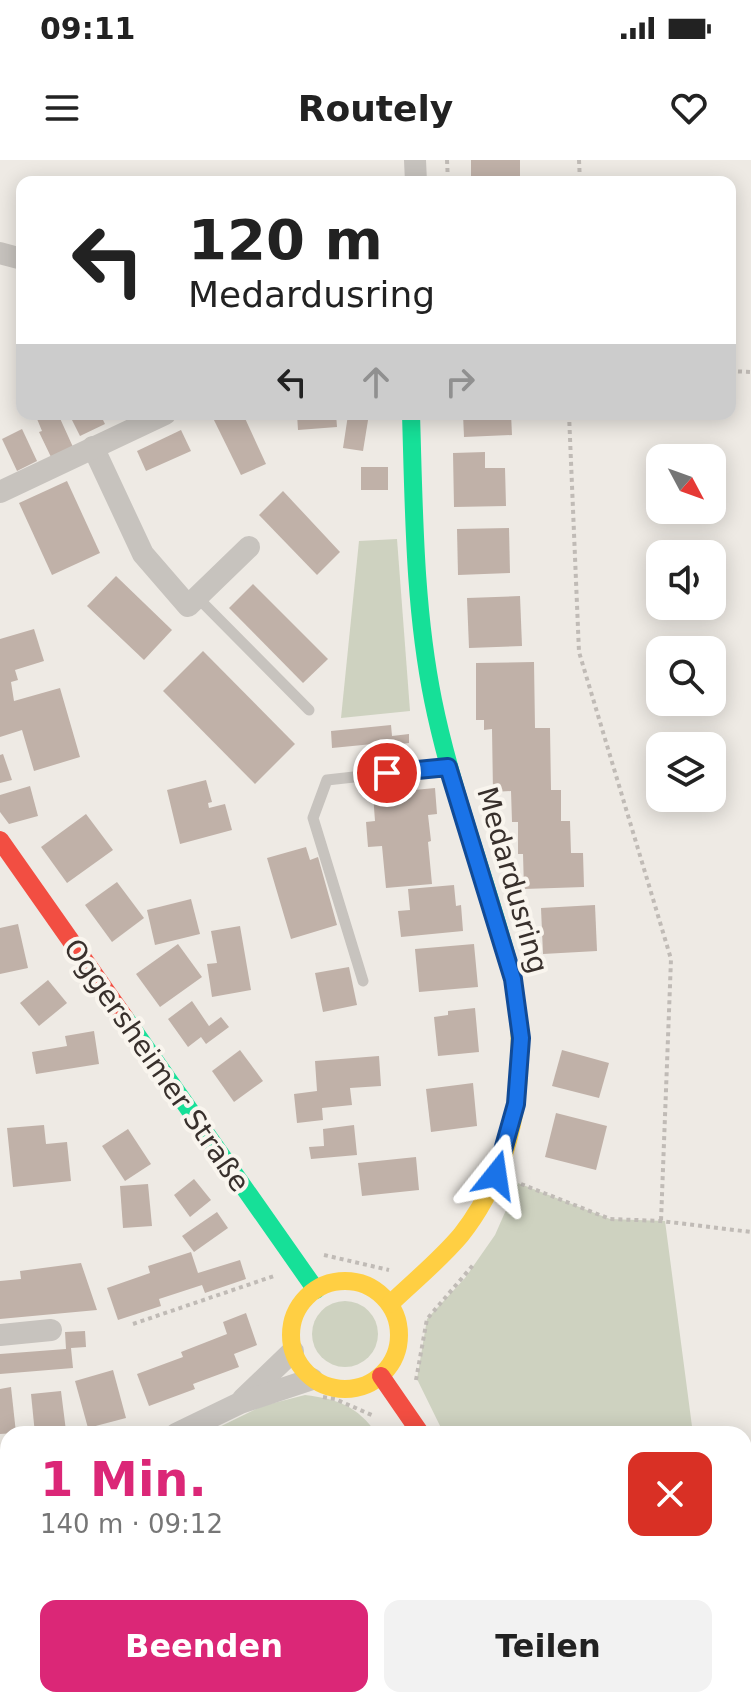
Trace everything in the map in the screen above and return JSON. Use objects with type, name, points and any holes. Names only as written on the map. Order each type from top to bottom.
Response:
[{"type":"street","points":[[0,492],[152,420]]},
{"type":"street","name":"Medardusring","points":[[390,1304],[437,1260],[469,1223],[496,1175],[516,1104],[521,1038],[513,979],[448,767],[426,663],[415,552],[411,420]]},
{"type":"street","points":[[93,447],[143,554],[188,606],[249,547]]},
{"type":"street","name":"Oggersheimer Straße","points":[[0,840],[316,1290]]},
{"type":"street","points":[[346,1281],[362,1284],[376,1291],[390,1304],[399,1332],[398,1348],[392,1363],[381,1376],[366,1386],[347,1390],[329,1388],[312,1379],[300,1367],[290,1333],[294,1316],[303,1301],[316,1290],[346,1281]]},
{"type":"street","points":[[0,1335],[51,1330]]},
{"type":"street","points":[[240,1403],[293,1351]]},
{"type":"street","points":[[381,1376],[416,1426]]},
{"type":"street","points":[[193,1426],[240,1403],[312,1379]]},
{"type":"lane","points":[[197,597],[309,710]]},
{"type":"lane","name":"Medardusring","points":[[363,981],[313,818],[327,780],[448,767]]},
{"type":"path","points":[[569,420],[579,652],[671,959],[661,1221]]},
{"type":"path","points":[[496,1175],[610,1219],[661,1221],[751,1232]]},
{"type":"path","points":[[396,1397],[417,1379],[427,1319],[465,1278],[480,1256]]},
{"type":"green space","points":[[397,539],[410,711],[341,718],[359,541]]},
{"type":"green space","points":[[518,1183],[610,1219],[665,1221],[692,1426],[440,1426],[417,1379],[427,1319],[465,1278],[495,1235]]},
{"type":"green space","points":[[338,1301],[352,1301],[364,1306],[373,1315],[378,1334],[376,1347],[369,1358],[352,1367],[338,1367],[326,1362],[317,1353],[312,1341],[312,1327],[317,1315],[326,1306]]},
{"type":"green space","points":[[305,1395],[327,1399],[354,1410],[371,1426],[221,1426],[262,1406]]},
{"type":"building","points":[[471,160],[520,160],[520,176],[471,176]]},
{"type":"building","points":[[37,420],[61,420],[73,447],[51,457],[39,432],[42,431]]},
{"type":"building","points":[[72,420],[103,420],[105,424],[80,436]]},
{"type":"building","points":[[214,420],[246,420],[266,464],[241,475]]},
{"type":"building","points":[[297,420],[336,420],[337,427],[298,430]]},
{"type":"building","points":[[347,420],[368,420],[363,451],[343,448]]},
{"type":"building","points":[[463,420],[511,420],[512,435],[464,437]]},
{"type":"building","points":[[22,429],[37,461],[17,471],[2,439]]},
{"type":"building","points":[[181,430],[191,451],[146,471],[137,451]]},
{"type":"building","points":[[485,452],[485,468],[505,468],[506,506],[454,507],[453,453]]},
{"type":"building","points":[[361,467],[388,467],[388,490],[361,490]]},
{"type":"building","points":[[67,481],[100,553],[52,575],[19,503]]},
{"type":"building","points":[[283,491],[340,552],[317,575],[259,515]]},
{"type":"building","points":[[509,528],[510,573],[458,575],[457,529]]},
{"type":"building","points":[[116,576],[172,630],[144,660],[87,606]]},
{"type":"building","points":[[253,584],[328,659],[303,683],[229,608]]},
{"type":"building","points":[[520,596],[522,646],[469,648],[467,598]]},
{"type":"building","points":[[34,629],[44,661],[15,670],[18,680],[11,682],[14,701],[60,688],[80,757],[34,771],[22,730],[0,737],[0,639]]},
{"type":"building","points":[[203,651],[295,744],[255,784],[163,691]]},
{"type":"building","points":[[534,662],[535,728],[550,728],[551,790],[561,790],[561,821],[570,821],[571,853],[583,853],[584,887],[524,889],[523,854],[518,854],[518,822],[512,822],[511,791],[493,792],[492,729],[484,730],[484,720],[476,720],[476,663]]},
{"type":"building","points":[[391,725],[392,736],[409,734],[409,743],[332,748],[331,731]]},
{"type":"building","points":[[3,754],[12,780],[0,783],[0,755]]},
{"type":"building","points":[[206,780],[212,802],[208,803],[209,808],[225,804],[232,830],[180,844],[167,790]]},
{"type":"building","points":[[30,786],[38,816],[9,824],[0,812],[0,795]]},
{"type":"building","points":[[435,788],[437,814],[428,815],[432,884],[386,888],[382,846],[368,847],[366,822],[375,821],[373,794]]},
{"type":"building","points":[[86,814],[113,850],[67,883],[41,847]]},
{"type":"building","points":[[306,847],[310,860],[318,857],[337,925],[291,939],[267,858]]},
{"type":"building","points":[[117,882],[144,918],[112,942],[85,905]]},
{"type":"building","points":[[454,885],[456,906],[461,905],[463,931],[401,937],[398,911],[410,910],[408,889]]},
{"type":"building","points":[[191,899],[200,934],[155,945],[147,910]]},
{"type":"building","points":[[595,905],[597,951],[543,954],[541,908]]},
{"type":"building","points":[[18,924],[28,968],[0,974],[0,928]]},
{"type":"building","points":[[240,926],[251,990],[212,997],[207,964],[217,963],[211,931]]},
{"type":"building","points":[[178,944],[202,977],[160,1007],[136,974]]},
{"type":"building","points":[[474,944],[478,987],[419,992],[415,949]]},
{"type":"building","points":[[349,967],[357,1005],[323,1012],[315,973]]},
{"type":"building","points":[[48,980],[67,1003],[39,1026],[20,1003]]},
{"type":"building","points":[[192,1001],[209,1026],[221,1017],[229,1027],[206,1044],[201,1037],[188,1047],[168,1019]]},
{"type":"building","points":[[475,1008],[479,1052],[438,1056],[434,1017],[448,1015],[448,1011]]},
{"type":"building","points":[[94,1031],[99,1064],[36,1074],[32,1052],[67,1046],[65,1036]]},
{"type":"building","points":[[240,1050],[263,1081],[234,1102],[212,1071]]},
{"type":"building","points":[[562,1050],[609,1063],[599,1098],[552,1086]]},
{"type":"building","points":[[379,1056],[381,1086],[350,1088],[352,1105],[322,1108],[323,1120],[297,1123],[294,1094],[317,1091],[315,1061]]},
{"type":"building","points":[[473,1083],[477,1126],[431,1132],[426,1089]]},
{"type":"building","points":[[556,1113],[607,1126],[596,1170],[545,1157]]},
{"type":"building","points":[[44,1125],[46,1144],[67,1142],[71,1181],[13,1187],[7,1128]]},
{"type":"building","points":[[354,1125],[357,1155],[311,1159],[309,1147],[324,1146],[323,1129]]},
{"type":"building","points":[[128,1129],[151,1164],[125,1181],[102,1146]]},
{"type":"building","points":[[416,1157],[419,1190],[362,1196],[358,1163]]},
{"type":"building","points":[[194,1179],[211,1200],[190,1217],[174,1195]]},
{"type":"building","points":[[148,1184],[152,1226],[123,1228],[120,1186]]},
{"type":"building","points":[[217,1212],[228,1228],[194,1252],[182,1236]]},
{"type":"building","points":[[191,1252],[198,1273],[240,1260],[246,1279],[205,1293],[202,1285],[159,1299],[161,1306],[118,1320],[107,1288],[150,1273],[148,1266]]},
{"type":"building","points":[[81,1263],[97,1310],[0,1319],[0,1281],[21,1279],[20,1271]]},
{"type":"building","points":[[246,1313],[257,1345],[234,1354],[239,1367],[193,1384],[195,1389],[149,1406],[137,1374],[183,1357],[181,1352],[227,1334],[223,1322]]},
{"type":"building","points":[[85,1331],[86,1347],[71,1348],[73,1368],[0,1374],[0,1354],[66,1349],[65,1332]]},
{"type":"building","points":[[113,1370],[126,1418],[87,1426],[75,1381]]},
{"type":"building","points":[[11,1387],[15,1426],[0,1426],[0,1389]]},
{"type":"building","points":[[61,1391],[65,1426],[34,1426],[31,1394]]},
{"type":"traffic: fast","points":[[411,420],[418,593],[433,700],[450,770],[512,976]]},
{"type":"traffic: fast","points":[[125,1018],[316,1290]]},
{"type":"traffic: slow","points":[[390,1304],[461,1235],[496,1176],[515,1111],[519,1077],[520,1043],[512,976]]},
{"type":"traffic: slow","points":[[345,1281],[366,1285],[383,1297],[395,1314],[399,1335],[395,1356],[383,1373],[366,1385],[345,1389],[324,1385],[307,1373],[295,1356],[291,1335],[295,1314],[307,1297],[324,1285],[345,1281]]},
{"type":"traffic: jam","points":[[0,840],[125,1018]]},
{"type":"traffic: jam","points":[[381,1376],[415,1426]]},
{"type":"route","points":[[387,773],[448,767],[513,979],[521,1038],[516,1104],[496,1175]]}]
